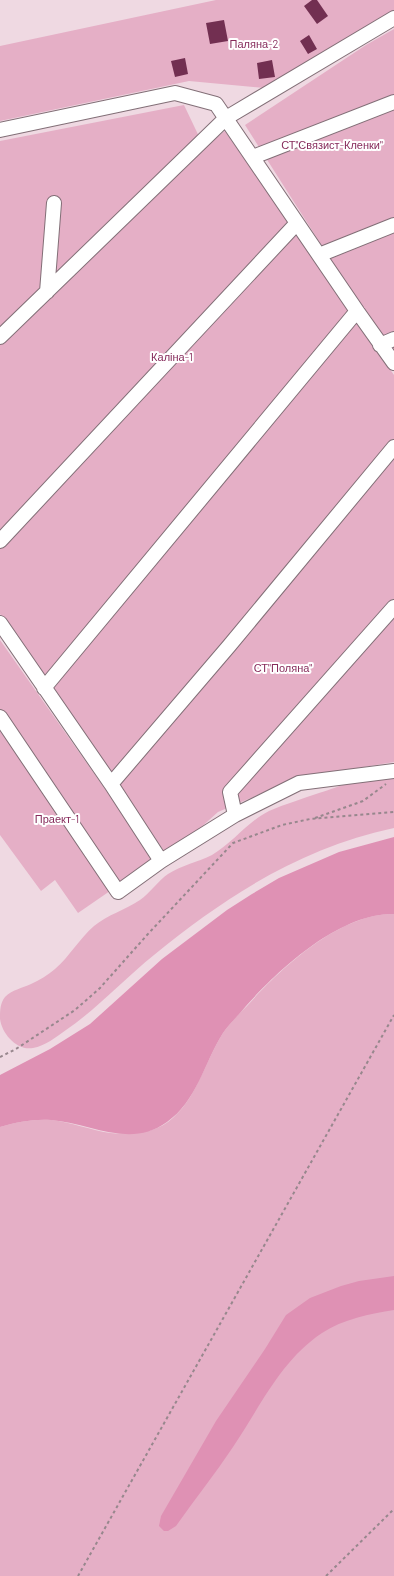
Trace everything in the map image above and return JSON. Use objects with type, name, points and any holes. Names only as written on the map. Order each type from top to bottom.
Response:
[{"type":"street","points":[[0,337],[226,118],[394,18]]},
{"type":"street","points":[[0,130],[174,93],[216,104],[356,311],[394,362]]},
{"type":"street","points":[[253,157],[394,102]]},
{"type":"street","points":[[47,292],[54,203]]},
{"type":"street","points":[[0,541],[297,222]]},
{"type":"street","points":[[319,255],[394,224]]},
{"type":"street","points":[[44,688],[356,311]]},
{"type":"street","points":[[380,344],[394,339]]},
{"type":"street","points":[[111,784],[230,646],[394,447]]},
{"type":"street","points":[[235,814],[230,792],[391,617]]},
{"type":"street","points":[[0,623],[111,784],[161,861]]},
{"type":"street","points":[[0,717],[118,892],[161,861],[235,814],[299,783],[391,778]]},
{"type":"path","points":[[0,1057],[16,1049],[75,1010],[100,988],[233,843],[282,825],[310,819],[363,801],[391,778]]},
{"type":"path","points":[[310,819],[394,812]]},
{"type":"path","points":[[78,1576],[394,1015]]},
{"type":"path","points":[[326,1576],[394,1509]]},
{"type":"green space","name":"Паляна-2","points":[[216,0],[394,0],[394,10],[264,88],[189,81],[0,121],[0,46]]},
{"type":"green space","name":"СТ\"Связист-Кленки\"","points":[[394,29],[394,355],[380,337],[245,125],[366,45]]},
{"type":"green space","name":"Каліна-1","points":[[184,105],[204,147],[225,131],[394,375],[394,762],[297,778],[218,812],[168,857],[0,614],[0,141]]},
{"type":"green space","name":"Праект-1","points":[[0,640],[155,860],[78,913],[55,880],[41,891],[0,835]]},
{"type":"green space","points":[[394,776],[394,828],[327,848],[296,861],[237,894],[181,933],[78,1021],[46,1043],[33,1048],[21,1047],[7,1036],[1,1025],[0,1019],[0,1010],[3,999],[14,991],[50,973],[94,926],[140,900],[168,874],[212,855],[227,845],[254,821],[269,811],[343,785],[362,780]]},
{"type":"green space","points":[[394,914],[394,1576],[0,1576],[0,1127],[25,1121],[51,1120],[66,1122],[103,1132],[118,1133],[146,1131],[163,1125],[178,1113],[186,1103],[226,1029],[277,975],[313,945],[333,933],[353,923],[374,916]]},
{"type":"shaded area","points":[[394,837],[394,914],[374,916],[353,923],[332,933],[312,945],[276,975],[225,1030],[216,1045],[193,1093],[186,1103],[167,1122],[153,1130],[139,1134],[110,1132],[51,1120],[25,1121],[0,1127],[0,1075],[50,1049],[90,1024],[162,959],[227,910],[252,894],[279,878],[339,852]]},
{"type":"shaded area","points":[[394,1276],[394,1310],[366,1315],[339,1324],[322,1333],[308,1344],[283,1370],[272,1385],[226,1457],[176,1526],[168,1531],[164,1531],[159,1526],[161,1516],[216,1421],[265,1349],[286,1315],[310,1298],[341,1286],[359,1281]]},
{"type":"building","points":[[312,0],[317,0],[328,16],[317,24],[304,6]]},
{"type":"building","points":[[224,20],[228,41],[210,44],[206,23]]},
{"type":"building","points":[[309,35],[317,49],[308,54],[300,41]]},
{"type":"building","points":[[185,58],[188,74],[175,77],[171,61]]},
{"type":"building","points":[[272,60],[275,77],[259,79],[257,63]]},
{"type":"park label","name":"СТ\"Поляна\"","points":[[283,667]]}]
